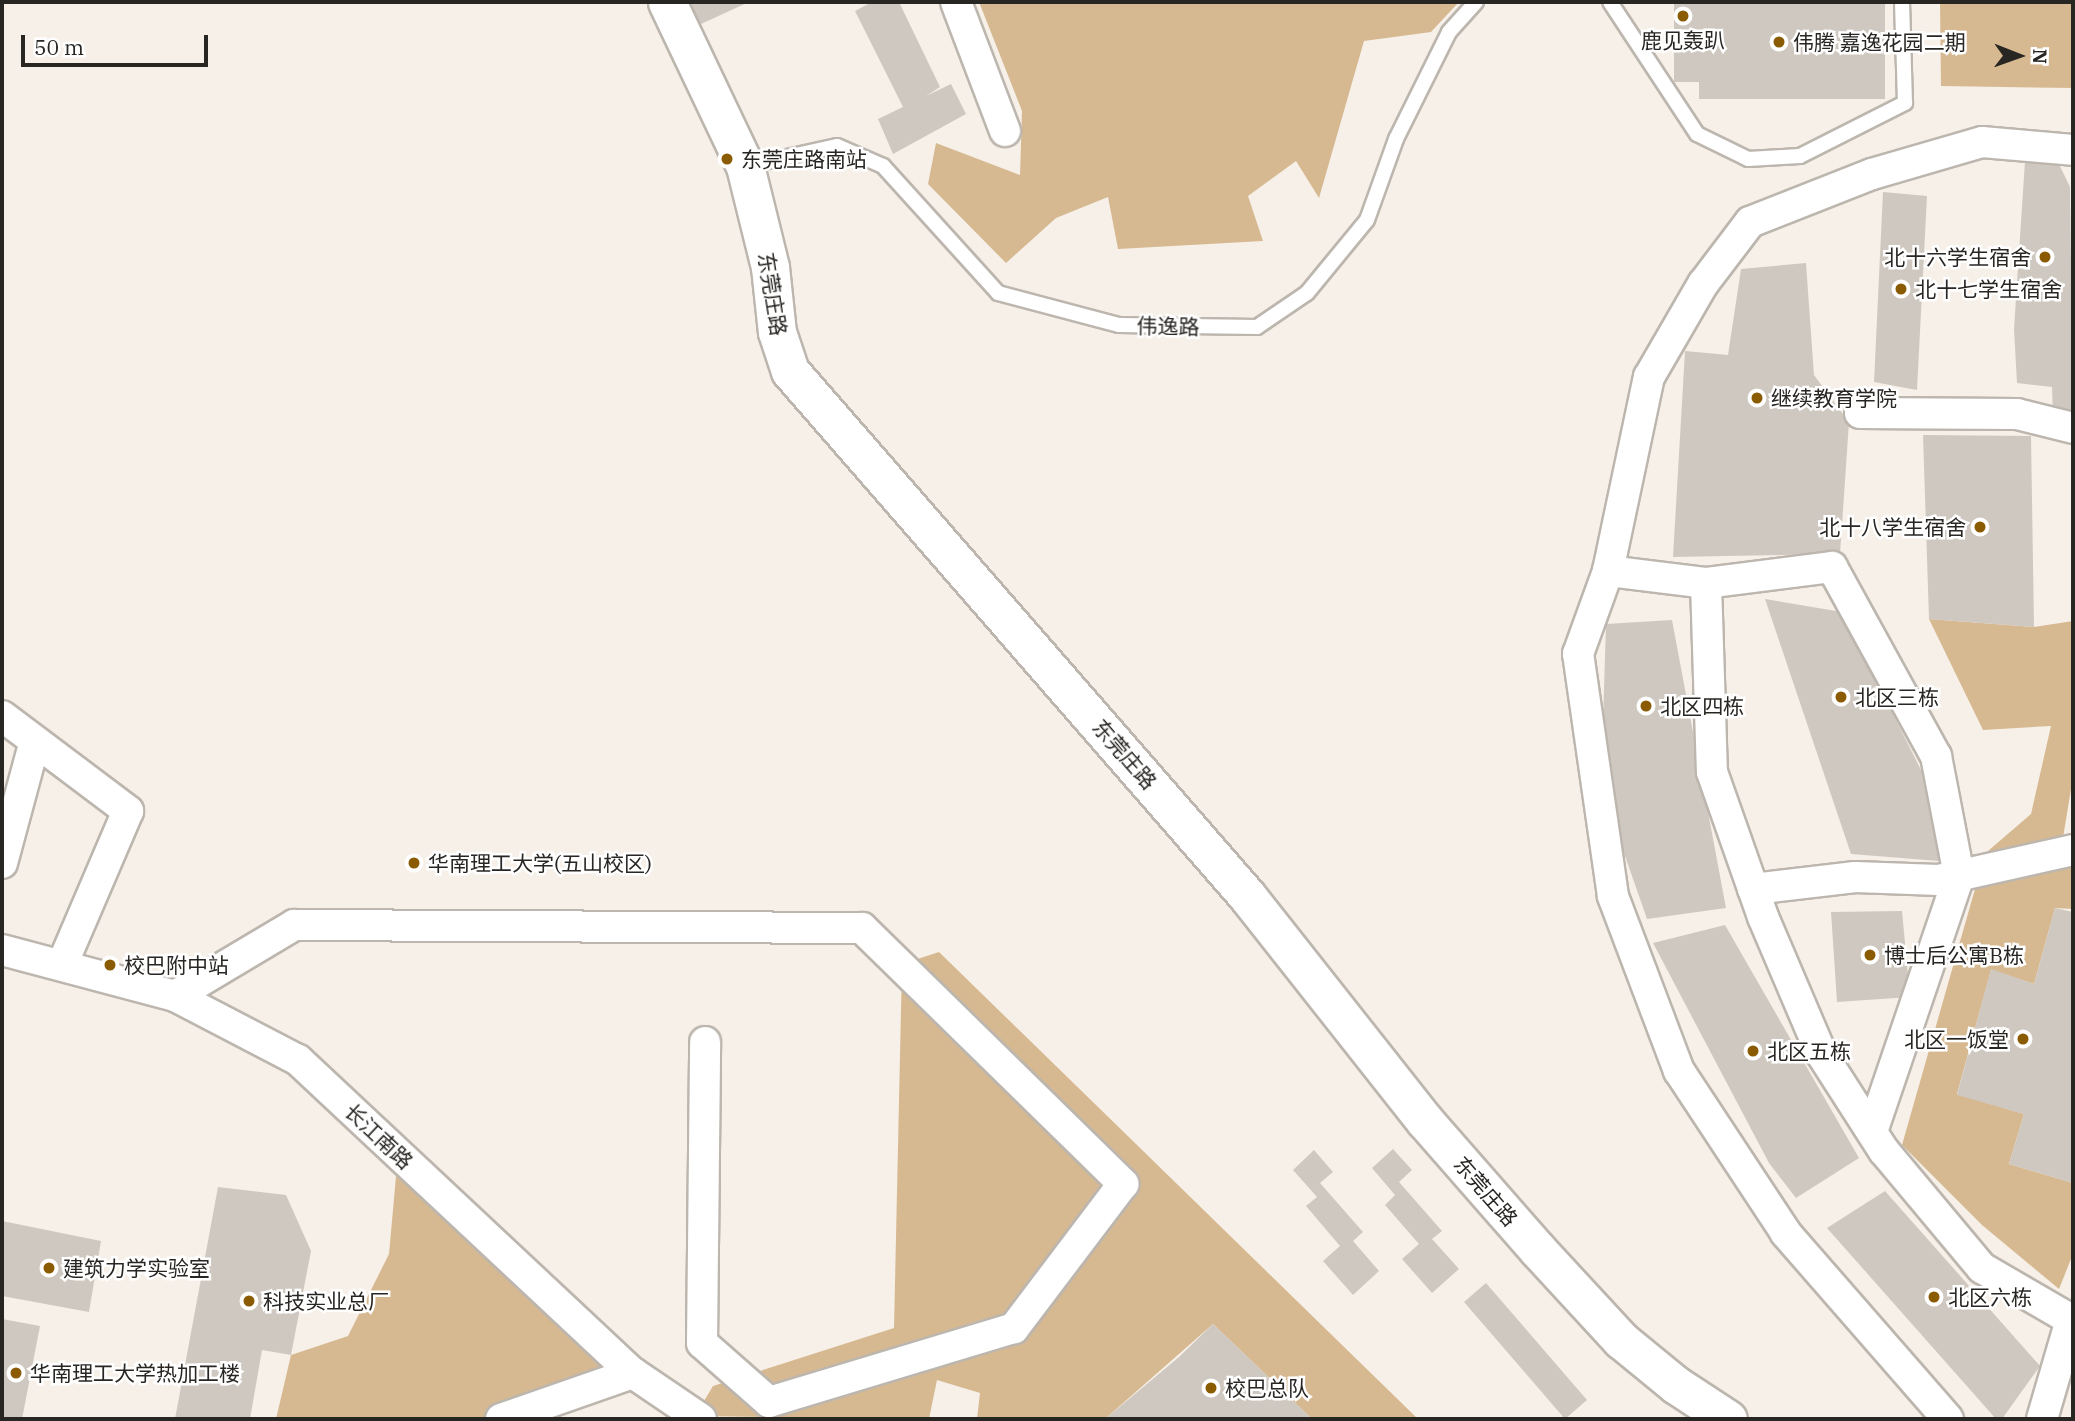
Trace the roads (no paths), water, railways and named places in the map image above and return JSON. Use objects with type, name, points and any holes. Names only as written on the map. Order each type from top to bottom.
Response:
[{"type":"street","name":"东莞庄路","points":[[667,2],[745,166],[770,267],[777,332],[790,371],[1248,897],[1425,1121],[1521,1231],[1621,1340],[1676,1385],[1728,1419]]},
{"type":"street","points":[[956,2],[1004,131]]},
{"type":"street","points":[[1948,1419],[1786,1233],[1679,1071],[1612,897],[1587,738],[1578,654],[1608,571],[1649,377],[1703,284],[1751,222],[1872,174],[1982,142],[2073,150]]},
{"type":"street","points":[[1860,413],[2017,414],[2073,428]]},
{"type":"street","points":[[1608,571],[1706,583],[1832,567],[1936,756],[1959,876],[1872,1132]]},
{"type":"street","points":[[1706,583],[1712,772],[1753,888],[1821,1053],[1872,1132],[1982,1268],[2072,1321],[2042,1419]]},
{"type":"street","points":[[2,716],[128,811],[63,963]]},
{"type":"street","points":[[2,863],[35,741]]},
{"type":"street","points":[[1753,888],[1855,877],[1939,880],[2073,850]]},
{"type":"street","points":[[175,996],[294,925],[862,928],[1123,1184],[1014,1328],[769,1402],[702,1343],[705,1042]]},
{"type":"street","name":"长江南路","points":[[2,950],[63,963],[175,996],[298,1060],[633,1373],[701,1419]]},
{"type":"street","points":[[501,1419],[633,1373]]},
{"type":"lane","name":"伟逸路","points":[[745,166],[837,146],[883,166],[998,293],[1119,325],[1257,327],[1307,293],[1367,220],[1396,139],[1448,32],[1476,2]]},
{"type":"lane","points":[[1610,2],[1698,134],[1748,159],[1800,156],[1905,103],[1902,2]]},
{"type":"place","name":"鹿见轰趴","points":[[1683,16]]},
{"type":"place","name":"伟腾 嘉逸花园二期","points":[[1779,42]]},
{"type":"place","name":"东莞庄路南站","points":[[727,159]]},
{"type":"place","name":"北十六学生宿舍","points":[[2045,257]]},
{"type":"place","name":"北十七学生宿舍","points":[[1901,289]]},
{"type":"place","name":"继续教育学院","points":[[1757,398]]},
{"type":"place","name":"北十八学生宿舍","points":[[1980,527]]},
{"type":"place","name":"北区三栋","points":[[1841,697]]},
{"type":"place","name":"北区四栋","points":[[1646,706]]},
{"type":"place","name":"华南理工大学(五山校区)","points":[[414,863]]},
{"type":"place","name":"博士后公寓B栋","points":[[1870,955]]},
{"type":"place","name":"校巴附中站","points":[[110,965]]},
{"type":"place","name":"北区一饭堂","points":[[2023,1039]]},
{"type":"place","name":"北区五栋","points":[[1753,1051]]},
{"type":"place","name":"建筑力学实验室","points":[[49,1268]]},
{"type":"place","name":"北区六栋","points":[[1934,1297]]},
{"type":"place","name":"科技实业总厂","points":[[249,1301]]},
{"type":"place","name":"华南理工大学热加工楼","points":[[16,1373]]},
{"type":"place","name":"校巴总队","points":[[1211,1388]]}]
